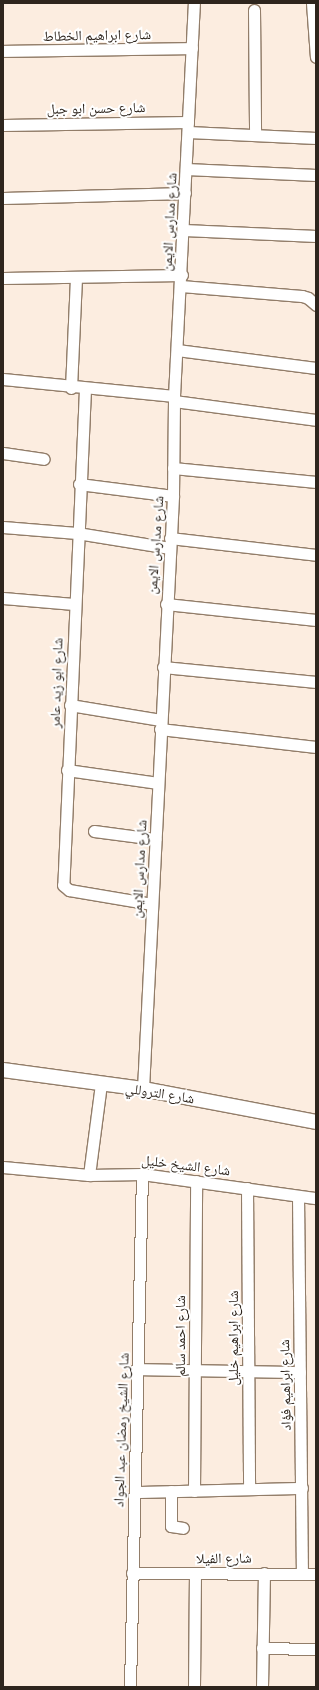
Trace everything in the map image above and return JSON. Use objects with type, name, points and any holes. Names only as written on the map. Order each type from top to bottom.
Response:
[{"type":"street","name":"شارع مدارس الايمن","points":[[143,1089],[166,604],[173,496],[174,399],[182,280],[194,3]]},
{"type":"street","points":[[312,3],[316,57]]},
{"type":"street","points":[[254,10],[255,135]]},
{"type":"street","name":"شارع ابراهيم الخطاط","points":[[3,51],[192,48]]},
{"type":"street","name":"شارع حسن ابو جبل","points":[[3,124],[188,127],[255,135],[316,138]]},
{"type":"street","points":[[186,169],[316,175]]},
{"type":"street","points":[[3,198],[185,193]]},
{"type":"street","points":[[184,230],[316,236]]},
{"type":"street","points":[[71,388],[76,277]]},
{"type":"street","points":[[3,278],[76,277],[182,280],[302,296],[308,298],[316,305]]},
{"type":"street","points":[[177,350],[316,368]]},
{"type":"street","points":[[3,379],[174,399],[316,420]]},
{"type":"street","name":"شارع ابو زيد عامر","points":[[85,389],[79,484],[63,885],[69,890],[152,904]]},
{"type":"street","points":[[3,453],[44,459]]},
{"type":"street","points":[[174,468],[316,482]]},
{"type":"street","points":[[79,484],[173,496]]},
{"type":"street","points":[[3,527],[316,555]]},
{"type":"street","points":[[3,603],[3,598],[74,604]]},
{"type":"street","points":[[166,604],[316,620]]},
{"type":"street","points":[[163,666],[316,682]]},
{"type":"street","points":[[70,705],[161,724],[316,747]]},
{"type":"street","points":[[67,770],[158,783]]},
{"type":"street","points":[[94,831],[155,838]]},
{"type":"street","name":"شارع التروللي","points":[[3,1070],[143,1089],[316,1122]]},
{"type":"street","points":[[89,1174],[101,1084]]},
{"type":"street","name":"شارع الشيخ خليل","points":[[3,1167],[89,1174],[142,1174],[316,1198]]},
{"type":"street","name":"شارع الشيخ رمضان عبد الجواد","points":[[130,1687],[142,1174]]},
{"type":"street","name":"شارع احمد سالم","points":[[194,1490],[196,1181]]},
{"type":"street","name":"شارع ابراهيم خليل","points":[[247,1188],[249,1489]]},
{"type":"street","name":"شارع ابراهيم فؤاد","points":[[298,1196],[302,1574]]},
{"type":"street","points":[[138,1369],[195,1372],[300,1372]]},
{"type":"street","points":[[135,1492],[302,1488]]},
{"type":"street","points":[[170,1491],[171,1526],[183,1528]]},
{"type":"street","name":"شارع الفيلا","points":[[132,1573],[316,1574]]},
{"type":"street","points":[[262,1687],[264,1573]]},
{"type":"street","points":[[194,1687],[195,1574]]},
{"type":"street","points":[[262,1648],[316,1649]]}]
